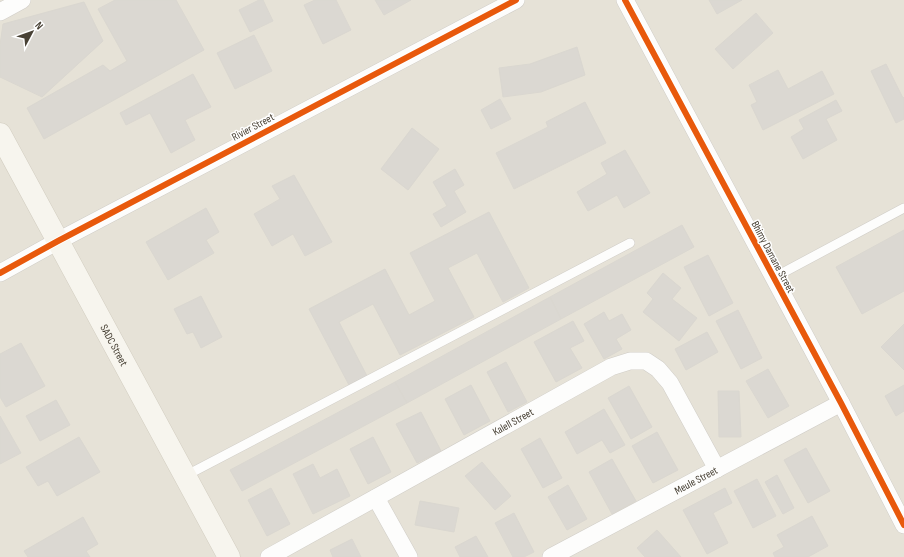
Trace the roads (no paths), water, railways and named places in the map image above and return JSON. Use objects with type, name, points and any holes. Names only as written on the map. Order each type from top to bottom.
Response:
[{"type":"street","points":[[0,12],[22,0]]},
{"type":"street","name":"Rivier Street","points":[[0,273],[516,0]]},
{"type":"street","name":"Bhimy Damane Street","points":[[625,0],[841,403],[904,525]]},
{"type":"street","name":"SADC Street","points":[[0,134],[229,557]]},
{"type":"street","name":"Kalell Street","points":[[269,557],[611,368],[630,361],[646,361],[658,369],[670,383],[717,469]]},
{"type":"street","name":"Meule Street","points":[[551,557],[841,403]]},
{"type":"street","points":[[376,498],[409,557]]},
{"type":"lane","points":[[773,278],[904,208]]},
{"type":"lane","points":[[185,476],[630,243]]}]
